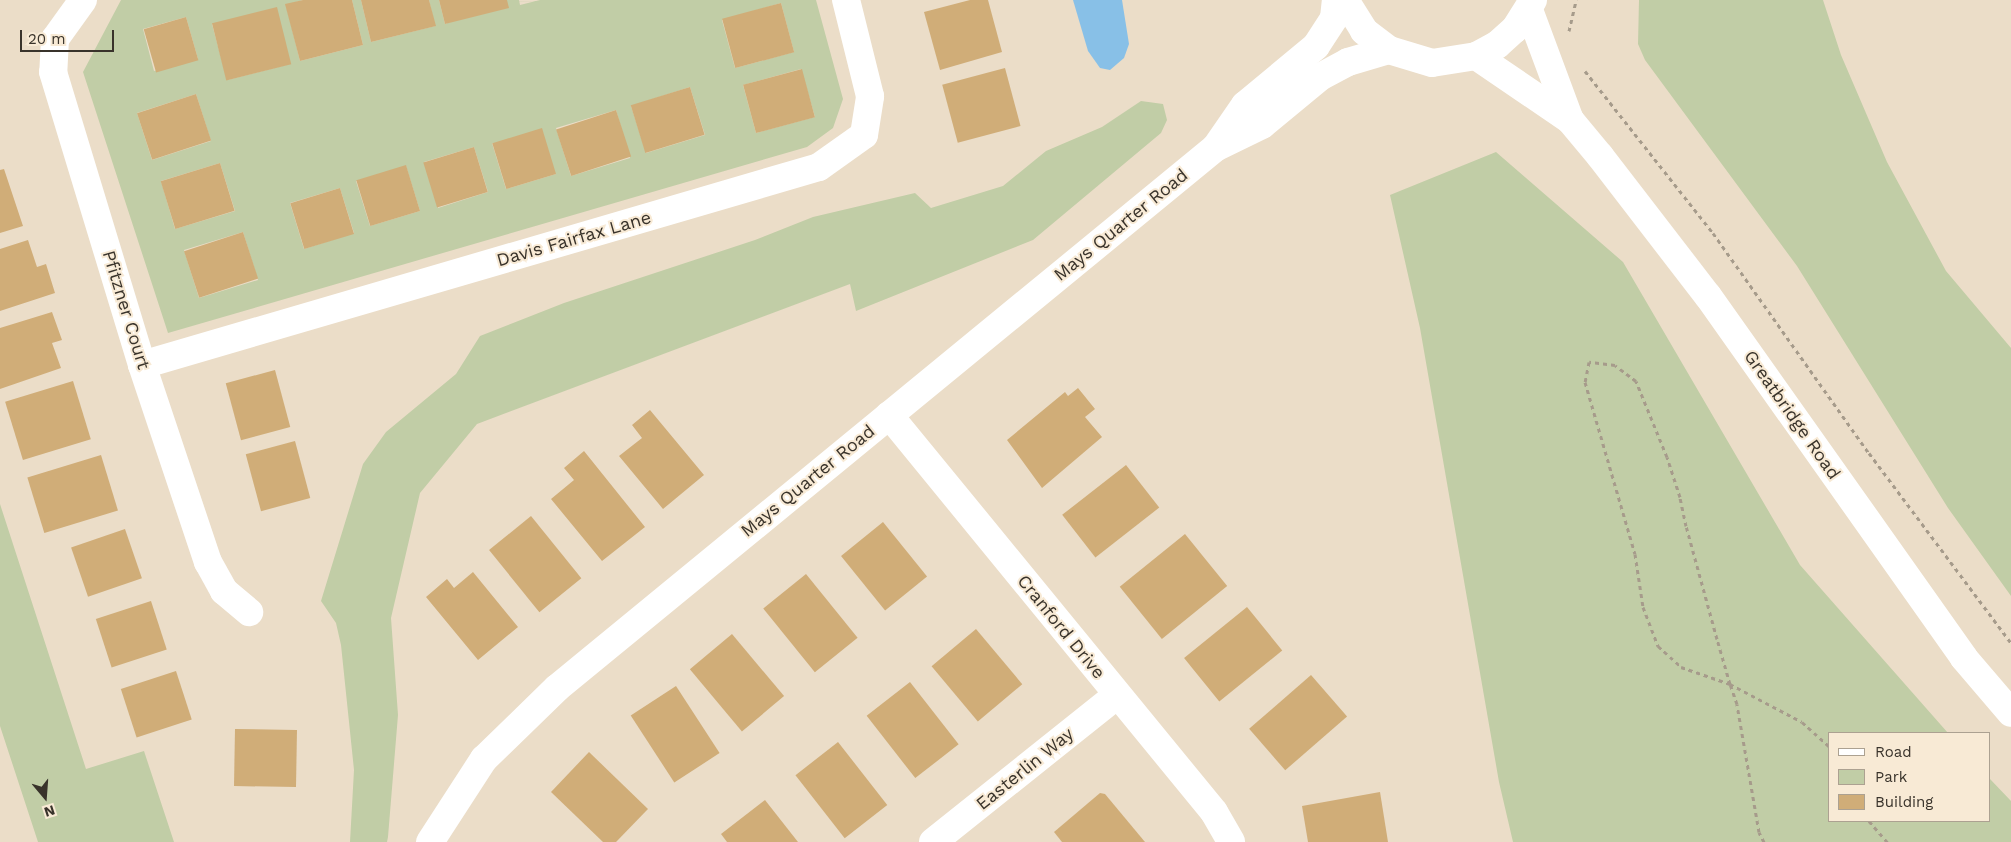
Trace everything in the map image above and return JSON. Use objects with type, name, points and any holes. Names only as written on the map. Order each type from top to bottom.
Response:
[{"type":"street","name":"Pfitzner Court","points":[[83,0],[55,39],[53,72],[142,365],[208,562],[224,591],[249,612]]},
{"type":"street","name":"Davis Fairfax Lane","points":[[142,365],[819,167],[864,135],[869,106],[870,96],[846,0]]},
{"type":"street","name":"Mays Quarter Road","points":[[1215,148],[1245,105],[1316,46],[1334,18],[1336,0]]},
{"type":"street","name":"Greatbridge Road","points":[[1346,0],[1364,31],[1389,50],[1432,63],[1476,56],[1497,45],[1531,5]]},
{"type":"street","name":"Greatbridge Road","points":[[1531,5],[1570,120]]},
{"type":"street","name":"Mays Quarter Road","points":[[430,842],[459,792],[522,718],[1215,148],[1262,125],[1320,77],[1348,62],[1389,50]]},
{"type":"street","name":"Greatbridge Road","points":[[1476,56],[1570,120],[1693,276],[1964,658],[2011,713]]},
{"type":"street","name":"Cranford Drive","points":[[889,415],[1214,812],[1231,842]]},
{"type":"street","name":"Easterlin Way","points":[[932,842],[1117,695]]},
{"type":"path","points":[[1568,37],[1576,0]]},
{"type":"path","points":[[1578,63],[1713,233],[1869,453],[2011,644]]},
{"type":"path","points":[[1764,842],[1758,832],[1730,684],[1680,498],[1636,381],[1615,365],[1589,362],[1585,382],[1635,554],[1643,607],[1658,646],[1682,667],[1730,684],[1802,722],[1828,745]]},
{"type":"path","points":[[1870,822],[1887,842]]},
{"type":"green space","points":[[121,0],[303,0],[286,5],[300,61],[363,45],[352,0],[361,0],[371,42],[435,26],[429,0],[439,0],[445,24],[507,0],[519,0],[520,5],[540,0],[816,0],[843,99],[833,128],[807,147],[168,333],[83,72]],"holes":[[[781,3],[794,52],[735,68],[722,20]],[[186,17],[198,59],[154,71],[143,29]],[[212,24],[290,64],[227,80]],[[801,69],[815,117],[756,133],[743,85]],[[690,87],[705,135],[646,153],[631,106]],[[196,94],[211,141],[152,160],[137,113]],[[616,110],[630,158],[571,176],[556,128]],[[492,143],[556,174],[506,189]],[[474,147],[488,192],[438,208],[424,162]],[[220,163],[235,211],[175,229],[161,181]],[[406,166],[420,211],[370,226],[356,181]],[[340,188],[354,233],[304,249],[290,203]],[[243,232],[258,280],[199,298],[184,250]]]},
{"type":"green space","points":[[1639,0],[1823,0],[1841,55],[1887,162],[1946,271],[2011,348],[2011,596],[1948,508],[1797,266],[1645,60],[1638,44]]},
{"type":"green space","points":[[1141,101],[1163,104],[1167,120],[1161,133],[1033,240],[856,311],[850,284],[477,424],[420,493],[391,618],[398,715],[387,842],[350,842],[354,770],[341,645],[336,623],[321,601],[363,464],[386,432],[456,374],[480,336],[564,303],[755,240],[813,217],[915,193],[931,208],[1003,186],[1046,151],[1102,127]]},
{"type":"green space","points":[[1496,152],[1623,262],[1800,565],[1947,732],[1828,732],[1828,822],[1991,822],[1991,780],[2011,801],[2011,842],[1513,842],[1499,782],[1420,328],[1390,195]]},
{"type":"green space","points":[[0,504],[86,769],[144,751],[174,842],[38,842],[0,726]]},
{"type":"water","points":[[1073,0],[1122,0],[1129,44],[1124,58],[1110,70],[1100,68],[1088,51]]},
{"type":"building","points":[[303,0],[352,0],[363,45],[300,61],[285,4]]},
{"type":"building","points":[[361,0],[429,0],[436,26],[371,42]]},
{"type":"building","points":[[439,0],[507,0],[509,8],[445,24]]},
{"type":"building","points":[[970,0],[988,0],[1002,52],[940,70],[924,12]]},
{"type":"building","points":[[781,3],[794,52],[735,68],[722,19]]},
{"type":"building","points":[[277,7],[291,64],[226,80],[212,23]]},
{"type":"building","points":[[186,17],[198,60],[156,72],[144,29]]},
{"type":"building","points":[[1005,68],[1021,126],[958,143],[942,85]]},
{"type":"building","points":[[802,69],[815,117],[756,133],[743,85]]},
{"type":"building","points":[[690,87],[705,135],[645,153],[631,105]]},
{"type":"building","points":[[196,94],[211,141],[152,160],[137,113]]},
{"type":"building","points":[[616,110],[631,157],[571,176],[556,129]]},
{"type":"building","points":[[542,128],[556,174],[506,189],[492,143]]},
{"type":"building","points":[[474,147],[488,192],[437,207],[423,162]]},
{"type":"building","points":[[220,163],[235,211],[175,229],[161,181]]},
{"type":"building","points":[[406,165],[420,211],[370,226],[356,180]]},
{"type":"building","points":[[4,169],[23,226],[0,233],[0,170]]},
{"type":"building","points":[[340,188],[354,234],[304,249],[290,203]]},
{"type":"building","points":[[243,232],[258,279],[199,298],[184,251]]},
{"type":"building","points":[[28,240],[37,267],[46,264],[55,293],[0,311],[0,249]]},
{"type":"building","points":[[52,312],[62,340],[52,343],[61,368],[0,389],[0,328]]},
{"type":"building","points":[[275,370],[290,427],[241,440],[226,383]]},
{"type":"building","points":[[73,381],[91,439],[23,460],[5,402]]},
{"type":"building","points":[[1078,388],[1095,409],[1085,417],[1102,437],[1042,488],[1007,440],[1065,392],[1068,396]]},
{"type":"building","points":[[650,410],[704,475],[663,509],[619,456],[642,438],[632,425]]},
{"type":"building","points":[[295,441],[310,498],[261,511],[246,454]]},
{"type":"building","points":[[584,451],[645,527],[602,561],[551,499],[574,480],[564,468]]},
{"type":"building","points":[[101,455],[118,510],[44,533],[27,478]]},
{"type":"building","points":[[1126,465],[1159,508],[1095,557],[1062,515]]},
{"type":"building","points":[[531,516],[581,578],[539,612],[489,550]]},
{"type":"building","points":[[883,522],[927,576],[885,610],[841,556]]},
{"type":"building","points":[[125,529],[142,578],[88,597],[71,548]]},
{"type":"building","points":[[1185,534],[1227,586],[1162,639],[1120,587]]},
{"type":"building","points":[[473,572],[518,627],[478,660],[426,597],[447,579],[454,588]]},
{"type":"building","points":[[806,574],[858,638],[815,672],[763,609]]},
{"type":"building","points":[[151,601],[167,650],[112,667],[96,619]]},
{"type":"building","points":[[1247,607],[1282,651],[1219,701],[1184,658]]},
{"type":"building","points":[[976,629],[1022,684],[978,721],[932,666]]},
{"type":"building","points":[[732,634],[784,696],[742,731],[690,669]]},
{"type":"building","points":[[176,671],[192,720],[137,737],[121,689]]},
{"type":"building","points":[[1311,675],[1347,717],[1285,770],[1249,729]]},
{"type":"building","points":[[910,682],[959,744],[915,778],[867,716]]},
{"type":"building","points":[[676,686],[720,753],[674,783],[631,715]]},
{"type":"building","points":[[235,729],[297,730],[296,787],[234,786]]},
{"type":"building","points":[[838,742],[887,805],[845,838],[795,775]]},
{"type":"building","points":[[589,752],[648,809],[616,842],[603,842],[551,792]]},
{"type":"building","points":[[1380,792],[1388,842],[1308,842],[1302,806]]},
{"type":"building","points":[[1100,793],[1105,794],[1145,842],[1062,842],[1054,832]]},
{"type":"building","points":[[765,800],[798,842],[727,842],[721,834]]}]
